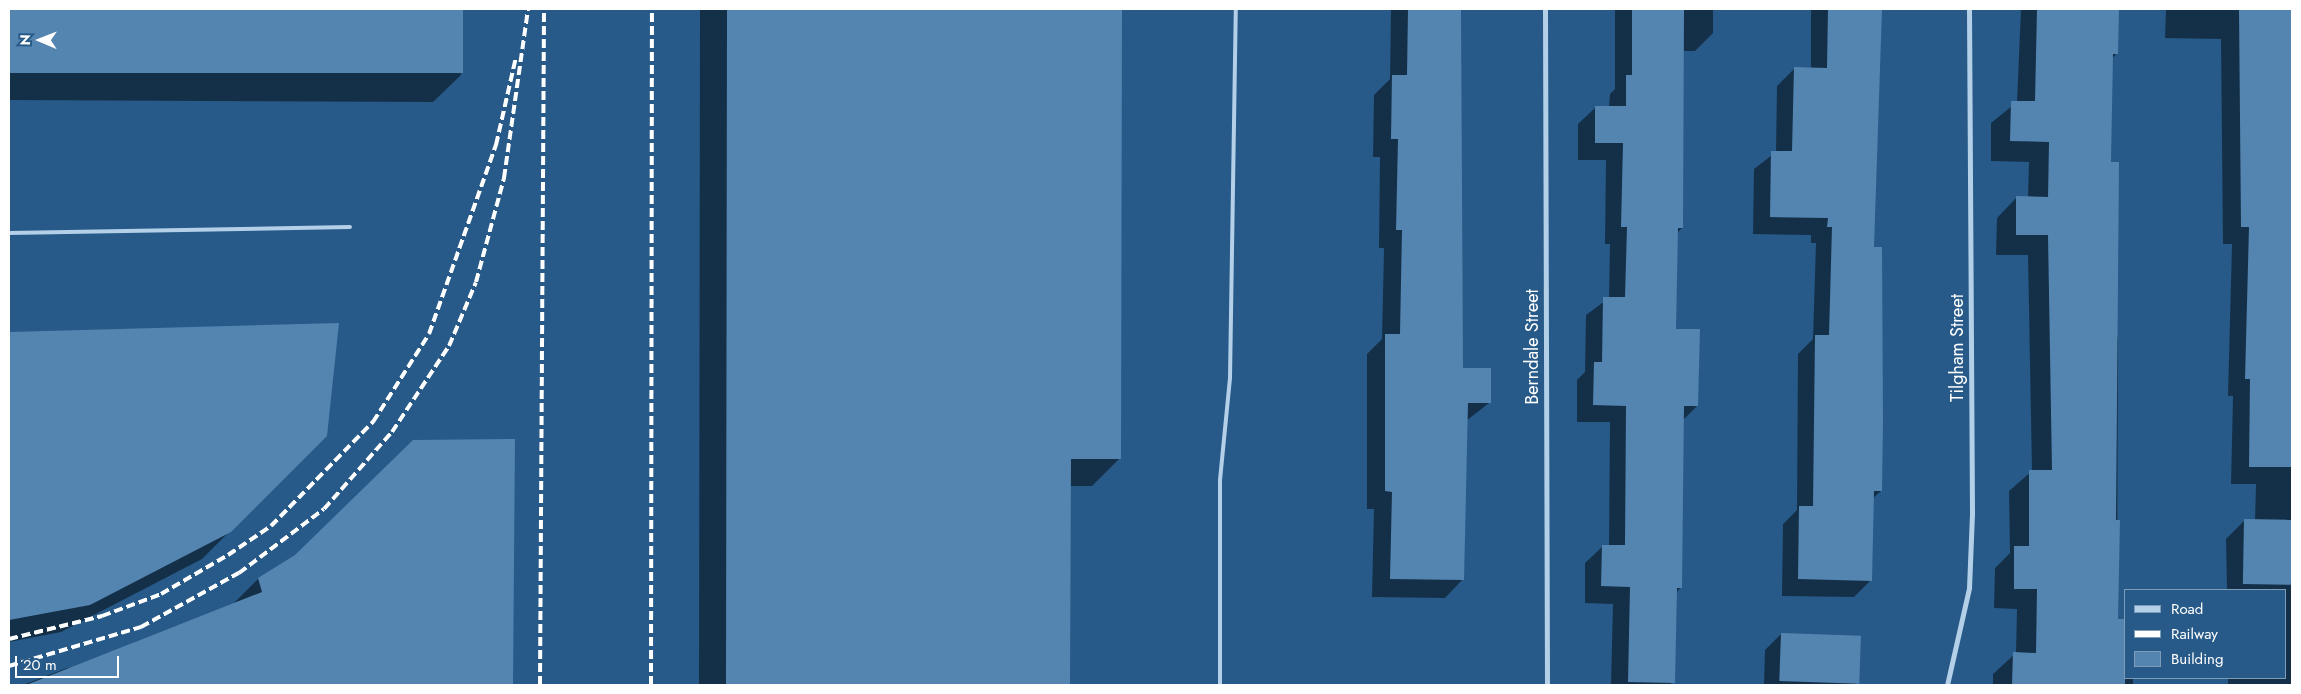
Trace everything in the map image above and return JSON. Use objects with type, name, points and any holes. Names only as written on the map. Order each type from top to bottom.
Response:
[{"type":"street","name":"Berndale Street","points":[[1545,9],[1547,685]]},
{"type":"street","name":"Tilgham Street","points":[[1947,685],[1968,588],[1972,514],[1969,9]]},
{"type":"lane","points":[[1220,685],[1220,480],[1230,378],[1236,9]]},
{"type":"lane","points":[[9,233],[350,227]]},
{"type":"building","points":[[9,9],[463,9],[463,73],[9,73]]},
{"type":"building","points":[[727,9],[1122,9],[1121,459],[1071,459],[1070,685],[726,685]]},
{"type":"building","points":[[1408,9],[1461,9],[1463,368],[1491,368],[1491,403],[1468,403],[1464,580],[1390,579],[1392,492],[1385,491],[1385,334],[1400,334],[1402,230],[1396,230],[1398,139],[1391,139],[1392,75],[1407,75]]},
{"type":"building","points":[[1632,9],[1684,9],[1683,228],[1678,228],[1676,329],[1700,329],[1698,406],[1684,406],[1682,588],[1677,588],[1675,683],[1628,682],[1630,587],[1601,586],[1602,545],[1625,545],[1626,406],[1593,405],[1594,362],[1602,362],[1603,297],[1625,297],[1627,227],[1621,227],[1623,143],[1595,143],[1595,106],[1626,106],[1626,75],[1632,75]]},
{"type":"building","points":[[1828,9],[1882,9],[1874,247],[1882,247],[1882,491],[1874,491],[1872,581],[1798,579],[1799,506],[1813,506],[1815,335],[1829,335],[1832,227],[1827,227],[1828,218],[1770,217],[1771,151],[1792,151],[1794,67],[1827,68]]},
{"type":"building","points":[[2037,9],[2119,9],[2118,54],[2113,54],[2111,162],[2119,162],[2116,520],[2120,520],[2118,619],[2124,619],[2125,685],[2012,684],[2013,652],[2036,653],[2037,589],[2014,589],[2014,546],[2029,546],[2029,470],[2052,470],[2048,235],[2016,235],[2016,196],[2048,197],[2049,142],[2010,141],[2011,101],[2035,101]]},
{"type":"building","points":[[2239,9],[2292,9],[2292,467],[2249,467],[2250,379],[2245,379],[2249,227],[2241,227]]},
{"type":"building","points":[[339,323],[327,436],[231,532],[90,605],[9,620],[9,332]]},
{"type":"building","points":[[515,439],[513,685],[26,685],[262,592],[258,578],[295,555],[413,440]]},
{"type":"building","points":[[2244,519],[2292,520],[2291,585],[2243,584]]},
{"type":"building","points":[[1781,633],[1861,636],[1859,684],[1779,681]]},
{"type":"railway","points":[[9,666],[141,627],[239,573],[324,509],[392,432],[449,346],[476,282],[504,178],[528,9]]},
{"type":"railway","points":[[540,685],[544,9]]},
{"type":"railway","points":[[651,685],[652,9]]},
{"type":"railway","points":[[9,639],[102,616],[161,594],[228,555],[271,526],[373,422],[429,334],[496,145],[516,57]]}]
